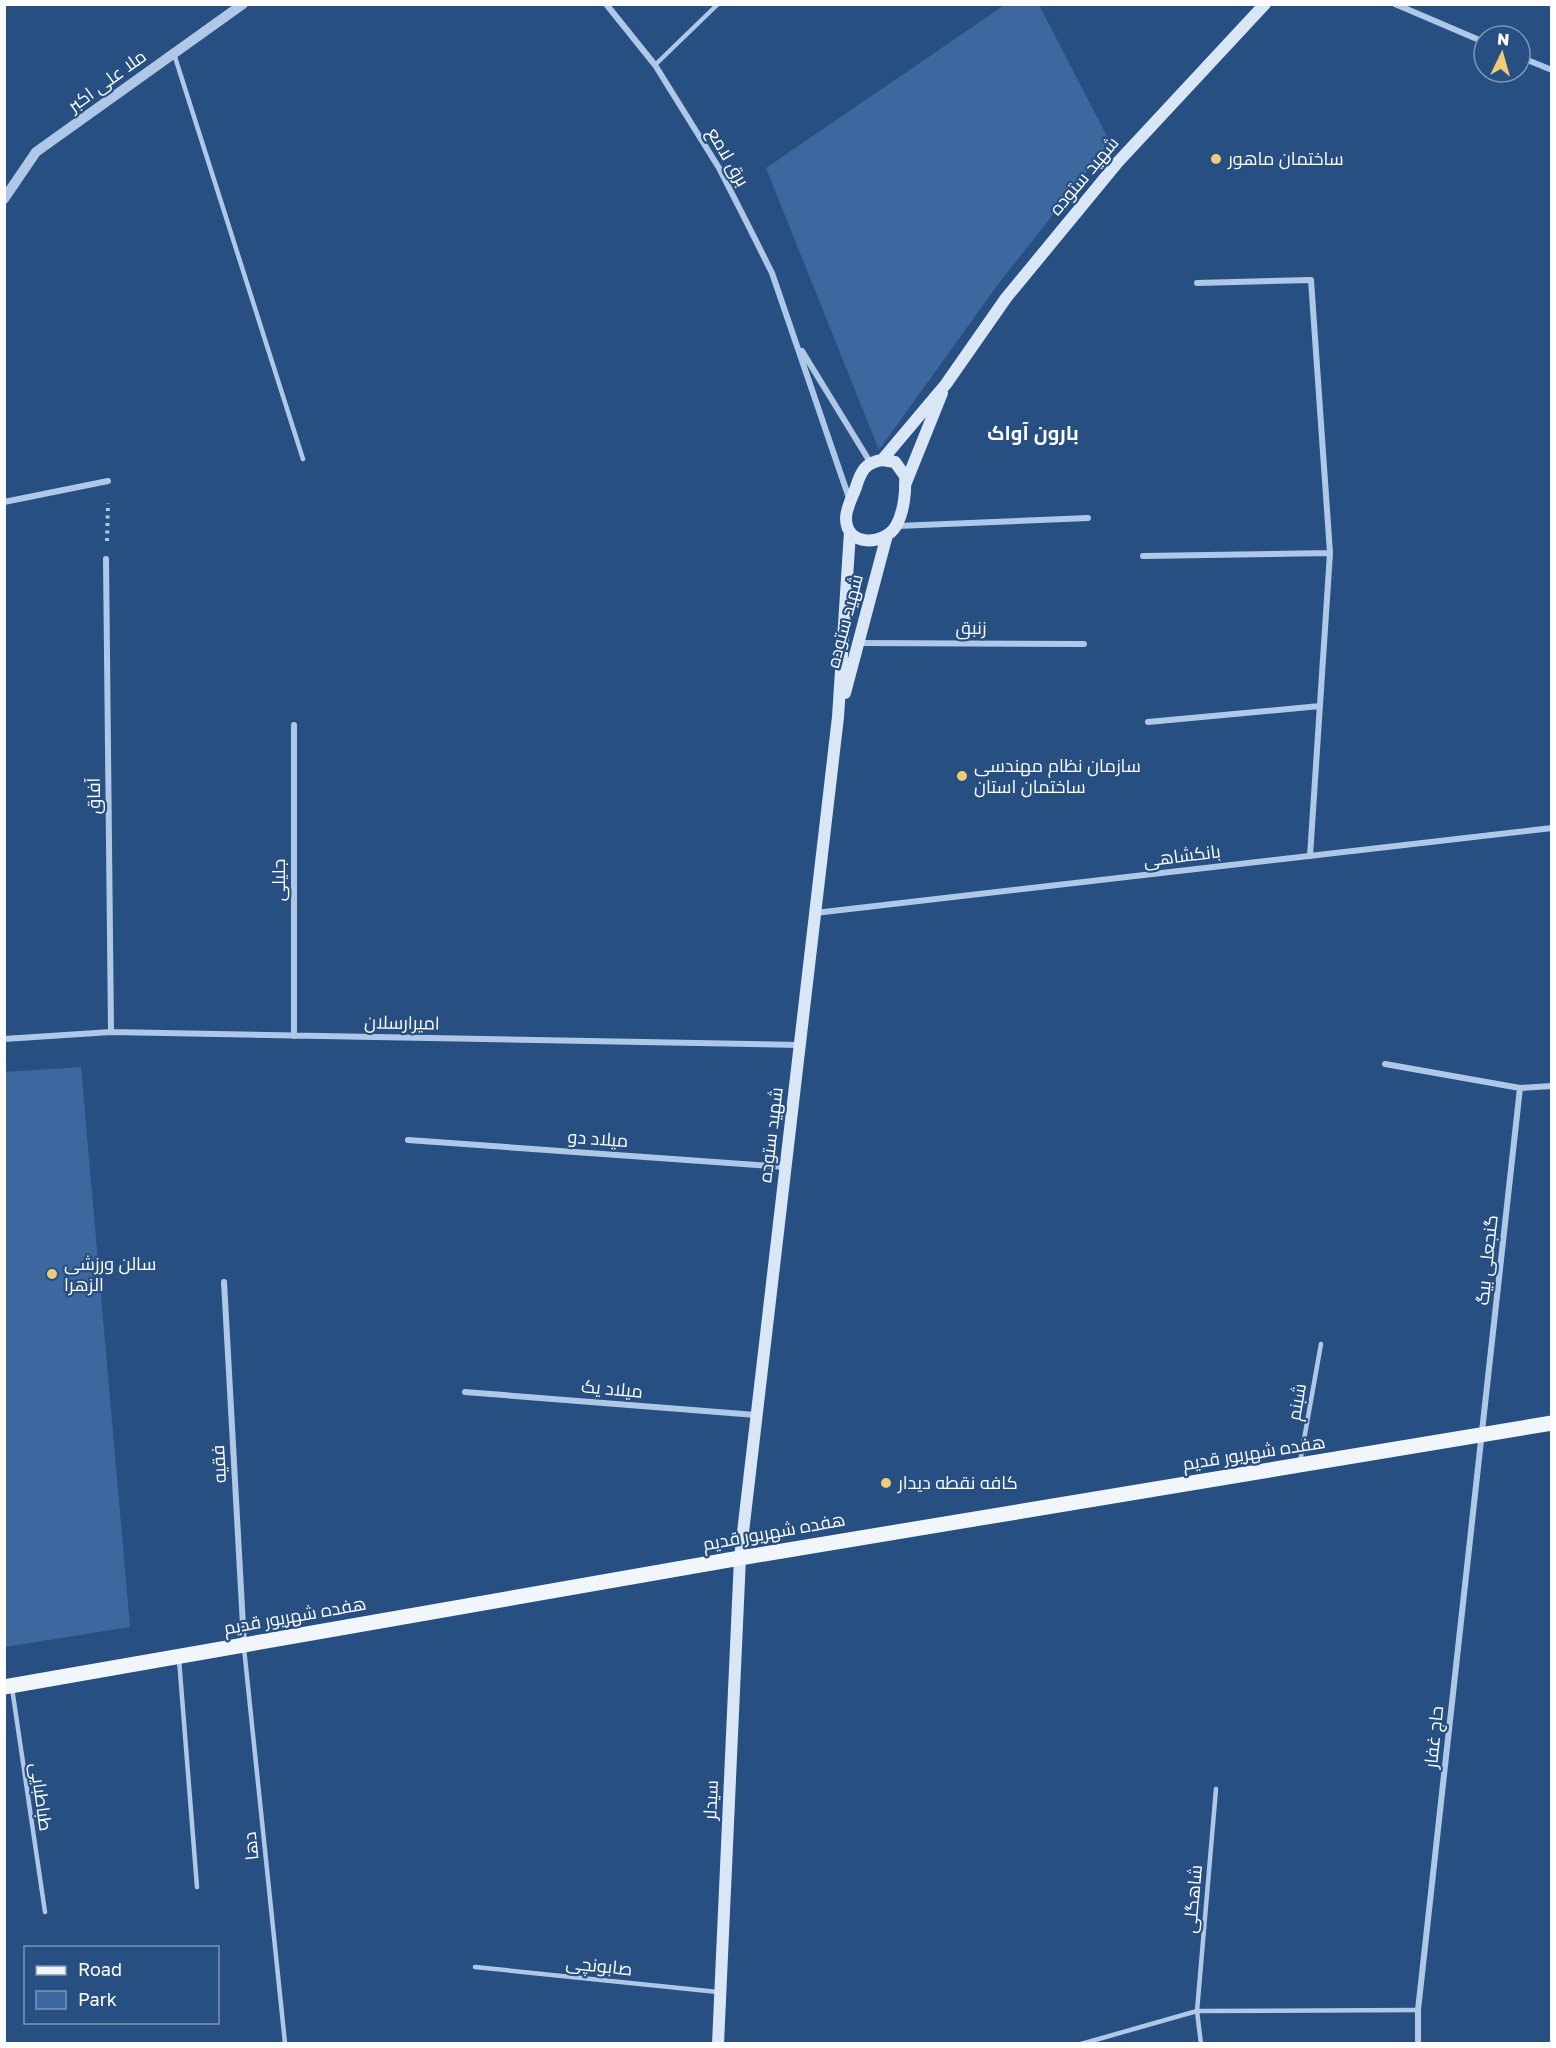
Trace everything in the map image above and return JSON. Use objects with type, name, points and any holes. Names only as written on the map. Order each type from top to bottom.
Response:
[{"type":"main road","name":"شهید ستوده","points":[[876,461],[946,384],[1006,298],[1118,162],[1265,4]]},
{"type":"main road","name":"شهید ستوده","points":[[905,485],[946,384]]},
{"type":"main road","points":[[876,461],[895,462],[901,469],[905,485],[891,530],[876,541],[860,540],[850,532],[846,518],[861,471],[876,461]]},
{"type":"main road","name":"شهید ستوده","points":[[838,717],[891,530]]},
{"type":"main road","name":"شهید ستوده","points":[[740,1557],[838,717],[850,532]]},
{"type":"main road","name":"هفده شهریور قدیم","points":[[8,1686],[740,1557],[1551,1423]]},
{"type":"main road","name":"سیدلر","points":[[718,2043],[740,1557]]},
{"type":"street","name":"ملا علی اکبر","points":[[4,199],[36,152],[243,4]]},
{"type":"street","name":"برق لامع","points":[[606,4],[655,65],[719,168],[772,273],[851,503]]},
{"type":"street","points":[[1395,4],[1472,37]]},
{"type":"street","points":[[1532,62],[1551,70]]},
{"type":"street","points":[[1197,283],[1311,280],[1330,554],[1310,856]]},
{"type":"street","name":"برق لامع","points":[[795,340],[876,461]]},
{"type":"street","points":[[4,502],[108,481]]},
{"type":"street","points":[[891,530],[1088,518]]},
{"type":"street","points":[[1143,556],[1330,554]]},
{"type":"street","name":"آفاق","points":[[106,559],[111,1032]]},
{"type":"street","name":"زنبق","points":[[858,643],[1084,644]]},
{"type":"street","points":[[1148,722],[1320,706]]},
{"type":"street","name":"جلیلی","points":[[294,725],[294,1036]]},
{"type":"street","name":"بانکشاهی","points":[[815,913],[1551,828]]},
{"type":"street","name":"امیرارسلان","points":[[4,1039],[111,1032],[800,1045]]},
{"type":"street","points":[[1385,1064],[1520,1088],[1551,1086]]},
{"type":"street","name":"گنجعلی بیگ","points":[[1483,1435],[1520,1088]]},
{"type":"street","name":"میلاد دو","points":[[408,1140],[786,1167]]},
{"type":"street","name":"فقیه","points":[[224,1282],[244,1645]]},
{"type":"street","name":"میلاد یک","points":[[465,1392],[757,1415]]},
{"type":"street","name":"حاج غفار","points":[[1418,2043],[1418,2010],[1483,1435]]},
{"type":"lane","points":[[655,65],[718,4]]},
{"type":"lane","points":[[174,54],[303,459]]},
{"type":"lane","name":"شبنم","points":[[1299,1465],[1321,1344]]},
{"type":"lane","name":"دها","points":[[244,1645],[285,2043]]},
{"type":"lane","points":[[179,1656],[196,1887]]},
{"type":"lane","name":"طباطبایی","points":[[8,1686],[45,1912]]},
{"type":"lane","name":"شاهگلی","points":[[1201,2043],[1197,2011],[1216,1789]]},
{"type":"lane","name":"صابونچی","points":[[475,1966],[720,1993]]},
{"type":"lane","points":[[1081,2043],[1197,2011],[1418,2010]]},
{"type":"path","points":[[106,559],[108,481]]},
{"type":"green space","points":[[1006,4],[1039,5],[1110,142],[996,287],[879,450],[766,168]]},
{"type":"green space","name":"سالن ورزشی الزهرا","points":[[81,1067],[130,1627],[5,1647],[5,1072]]},
{"type":"place","name":"ساختمان ماهور","points":[[1216,159]]},
{"type":"place","name":"سازمان نظام مهندسی ساختمان استان","points":[[962,776]]},
{"type":"place","name":"سالن ورزشی الزهرا","points":[[52,1274]]},
{"type":"place","name":"کافه نقطه دیدار","points":[[886,1483]]},
{"type":"district","name":"بارون آواک","points":[[1033,433]]}]
